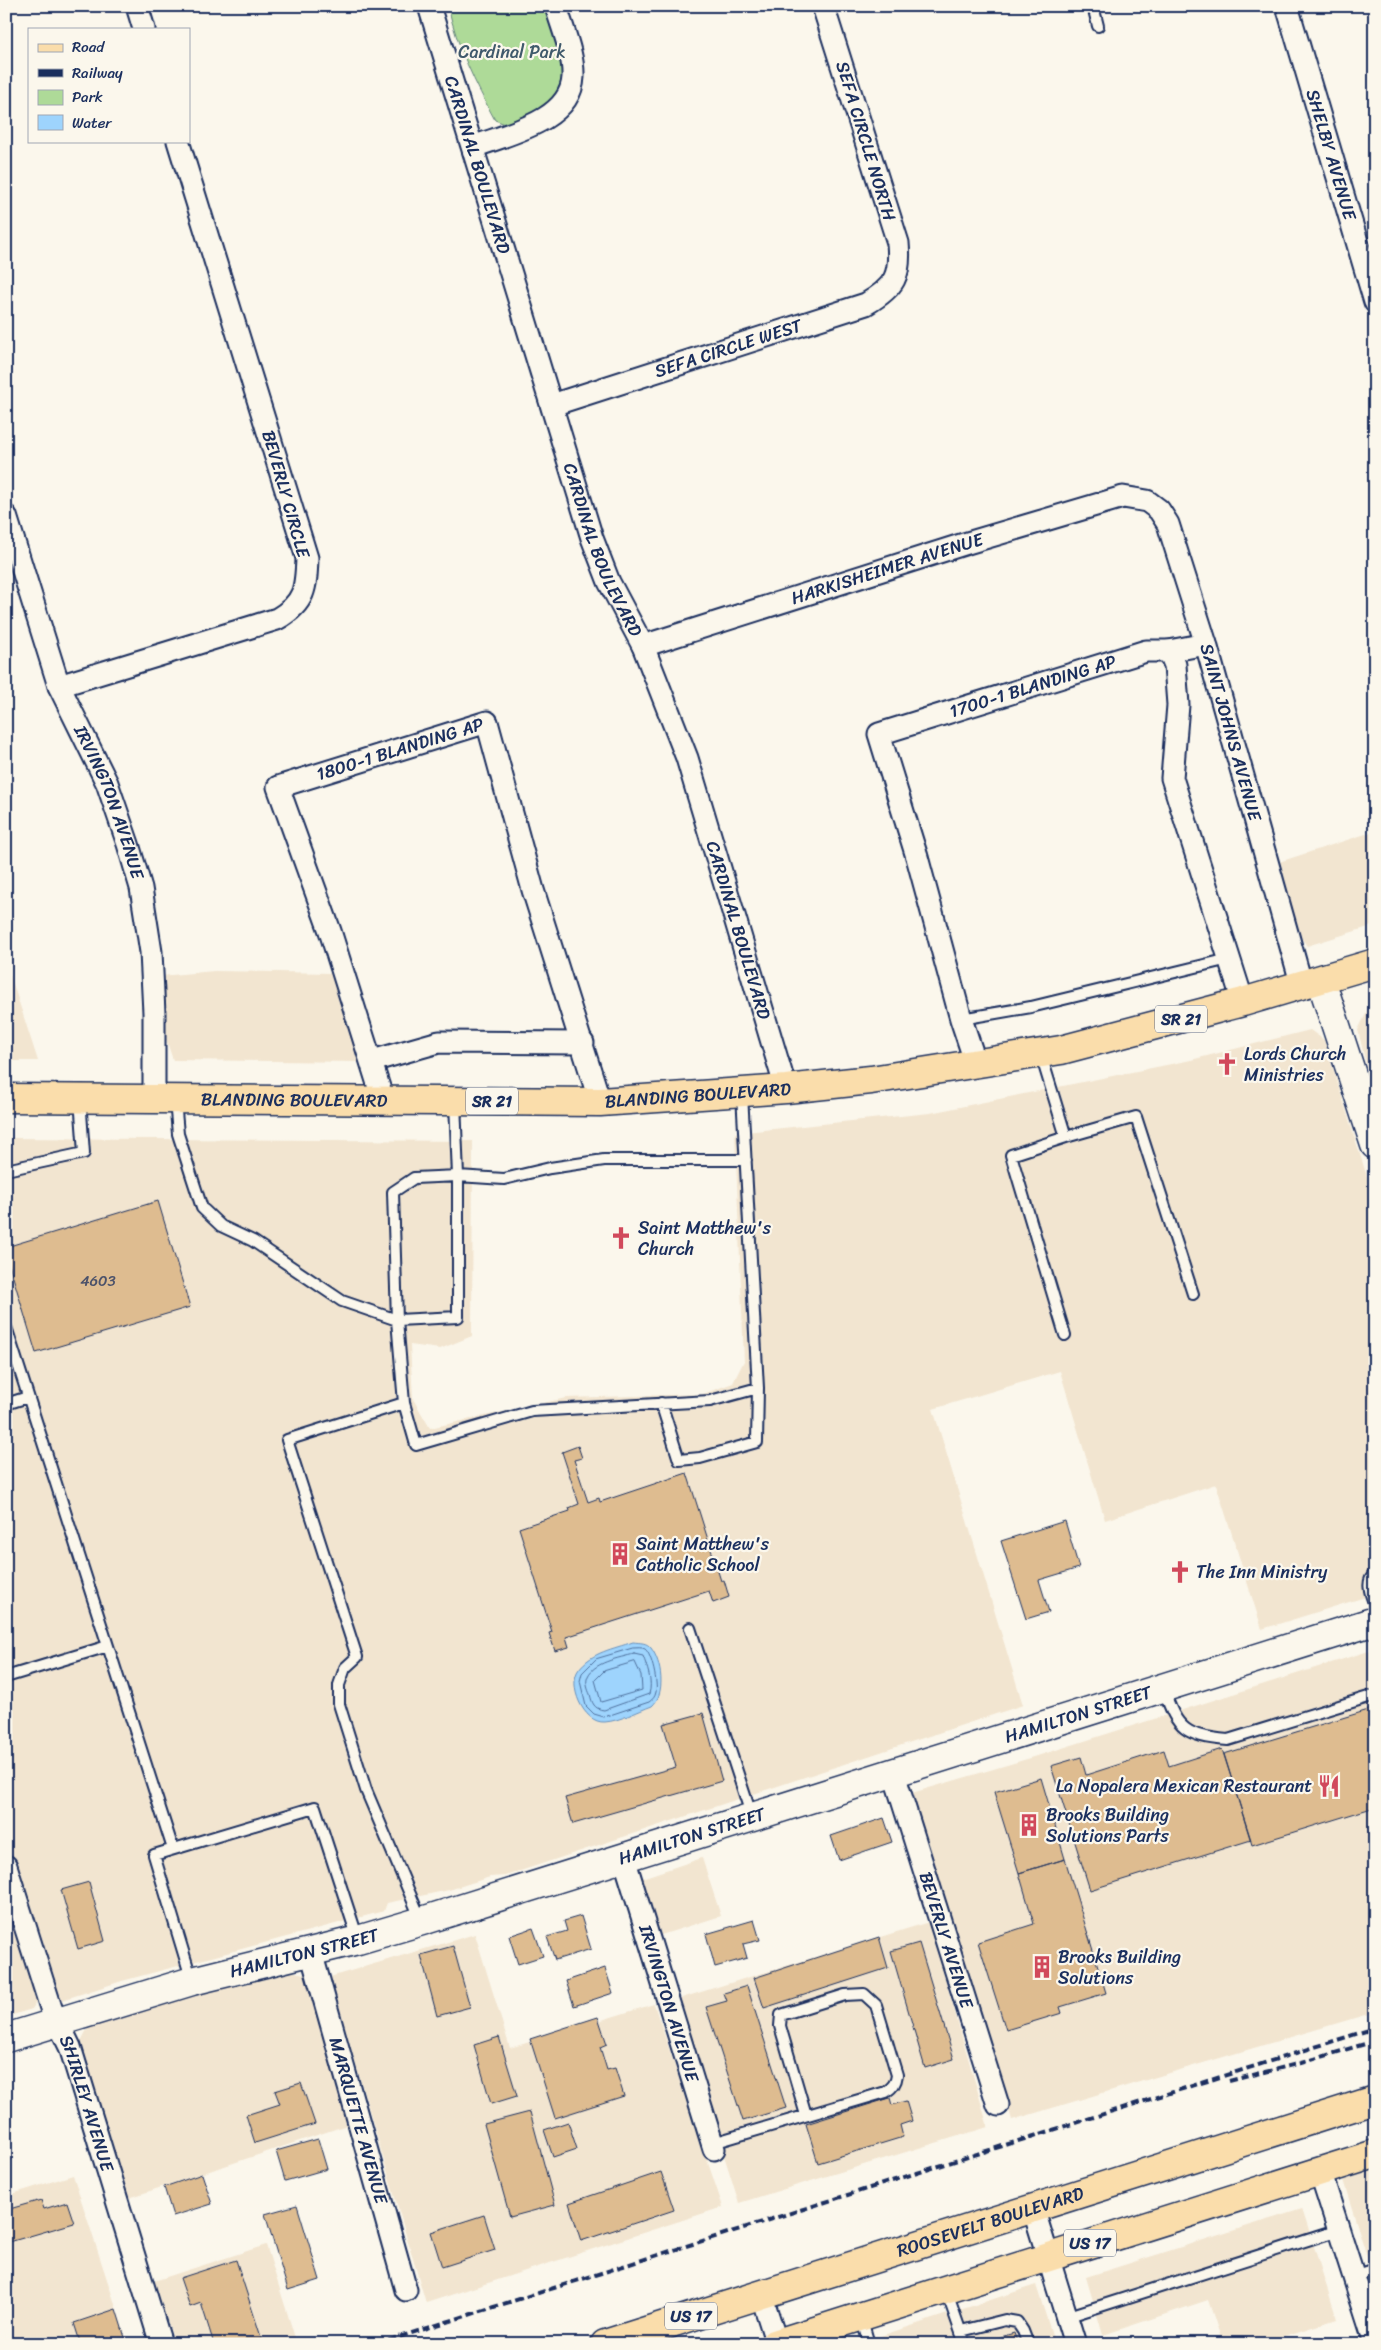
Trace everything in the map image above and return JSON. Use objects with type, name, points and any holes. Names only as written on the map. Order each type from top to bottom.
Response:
[{"type":"main road","name":"BLANDING BOULEVARD","points":[[6,1098],[600,1102],[786,1089],[871,1080],[1040,1054],[1154,1027],[1375,963]]},
{"type":"main road","name":"ROOSEVELT BOULEVARD","points":[[605,2344],[1375,2100]]},
{"type":"main road","name":"US 17","points":[[776,2343],[1375,2154]]},
{"type":"street","points":[[137,6],[144,28]]},
{"type":"street","name":"CARDINAL BOULEVARD","points":[[429,6],[599,556],[609,582],[643,646],[687,758],[786,1089]]},
{"type":"street","points":[[473,147],[544,119],[559,110],[569,96],[573,77],[571,60],[556,6]]},
{"type":"street","name":"SEFA CIRCLE NORTH","points":[[824,6],[898,243],[900,260],[896,277]]},
{"type":"street","name":"SHELBY AVENUE","points":[[1287,6],[1375,302]]},
{"type":"street","name":"BEVERLY CIRCLE","points":[[59,686],[277,619],[292,610],[302,596],[307,577],[307,558],[178,142]]},
{"type":"street","name":"SEFA CIRCLE WEST","points":[[552,405],[866,304],[884,293],[896,277]]},
{"type":"street","name":"HARKISHEIMER AVENUE","points":[[643,646],[964,544],[1122,497],[1133,497]]},
{"type":"street","name":"SAINT JOHNS AVENUE","points":[[1133,497],[1147,501],[1159,510],[1168,524],[1311,983],[1375,1145]]},
{"type":"street","name":"IRVINGTON AVENUE","points":[[6,516],[59,686],[106,784],[128,844],[141,888],[152,970],[154,1013],[164,1100]]},
{"type":"street","points":[[1206,644],[1170,651],[1175,665],[1178,705],[1172,778],[1243,1002]]},
{"type":"street","name":"1700-1 BLANDING AP","points":[[976,1064],[960,1019],[917,857],[879,734],[1146,651],[1170,651]]},
{"type":"street","name":"1800-1 BLANDING AP","points":[[384,1100],[330,931],[278,787],[487,722],[534,890],[600,1102]]},
{"type":"street","points":[[372,1061],[439,1042],[583,1043]]},
{"type":"street","name":"HAMILTON STREET","points":[[6,2038],[192,1981],[358,1940],[422,1921],[894,1774],[1375,1621]]},
{"type":"street","name":"BEVERLY AVENUE","points":[[894,1774],[998,2105]]},
{"type":"street","name":"IRVINGTON AVENUE","points":[[624,1858],[714,2146]]},
{"type":"street","name":"SHIRLEY AVENUE","points":[[6,1866],[17,1912],[51,2008],[70,2047],[162,2344]]},
{"type":"street","name":"MARQUETTE AVENUE","points":[[311,1952],[406,2290]]},
{"type":"street","points":[[1320,2171],[1375,2343]]},
{"type":"street","points":[[1033,2208],[1075,2344]]},
{"type":"street","points":[[761,2294],[776,2343]]},
{"type":"lane","points":[[1093,6],[1098,26]]},
{"type":"lane","points":[[960,1019],[1032,1007],[1229,959]]},
{"type":"lane","points":[[1040,1054],[1066,1137]]},
{"type":"lane","points":[[661,1403],[679,1460],[700,1458],[757,1442],[758,1388],[742,1093]]},
{"type":"lane","points":[[6,1170],[84,1153],[80,1098]]},
{"type":"lane","points":[[164,1100],[178,1134],[202,1208],[221,1226],[253,1241],[342,1301],[398,1320],[458,1317],[458,1176],[455,1101]]},
{"type":"lane","points":[[1065,1334],[1011,1155],[1066,1137],[1136,1117],[1192,1294]]},
{"type":"lane","points":[[746,1160],[604,1160],[550,1168],[504,1179],[458,1176],[414,1178],[393,1192],[398,1320],[404,1403],[416,1445],[532,1411],[710,1400],[758,1388]]},
{"type":"lane","points":[[6,1327],[173,1849]]},
{"type":"lane","points":[[6,1404],[28,1397]]},
{"type":"lane","points":[[404,1403],[287,1440],[357,1657],[345,1668],[339,1685],[339,1704],[366,1790],[422,1921]]},
{"type":"lane","points":[[1375,1574],[1368,1584],[1375,1606]]},
{"type":"lane","points":[[690,1628],[752,1818]]},
{"type":"lane","points":[[6,1677],[108,1646]]},
{"type":"lane","points":[[1164,1689],[1171,1710],[1180,1726],[1205,1738],[1228,1740],[1375,1695]]},
{"type":"lane","points":[[192,1981],[154,1855],[315,1808],[358,1940]]},
{"type":"lane","points":[[714,2146],[806,2115],[886,2092],[896,2082],[897,2075],[876,2005],[864,1994],[845,1995],[781,2015],[780,2026],[806,2115]]},
{"type":"lane","points":[[1066,2317],[1339,2230]]},
{"type":"lane","points":[[1353,2276],[1375,2268]]},
{"type":"lane","points":[[946,2288],[965,2344]]},
{"type":"lane","points":[[861,2316],[869,2344]]},
{"type":"lane","points":[[961,2331],[1005,2320],[1017,2322],[1028,2344]]},
{"type":"shaded area","points":[[1375,831],[1375,925],[1307,946],[1294,927],[1276,863]]},
{"type":"shaded area","points":[[6,962],[38,1061],[6,1061]]},
{"type":"shaded area","points":[[214,971],[332,973],[361,1062],[173,1060],[163,1030],[161,976]]},
{"type":"shaded area","points":[[1375,1004],[1375,1102],[1358,1030],[1370,1006]]},
{"type":"shaded area","points":[[1310,1030],[1324,1040],[1375,1202],[1375,1594],[1262,1629],[1216,1484],[1105,1520],[1060,1371],[933,1409],[1023,1705],[505,1876],[490,1877],[449,1890],[387,1903],[384,1911],[122,1981],[62,2000],[45,1968],[6,1842],[6,1138],[473,1141],[472,1336],[440,1349],[410,1345],[413,1399],[430,1428],[566,1398],[703,1394],[733,1383],[744,1361],[735,1133],[930,1113],[1191,1060]]},
{"type":"shaded area","points":[[1375,1649],[1375,2012],[1012,2120],[912,1793],[1034,1757]]},
{"type":"shaded area","points":[[702,1858],[721,1916],[661,1935],[642,1878]]},
{"type":"shaded area","points":[[6,1907],[37,2001],[32,2009],[6,2017]]},
{"type":"shaded area","points":[[929,1922],[988,2127],[739,2203],[675,2000]]},
{"type":"shaded area","points":[[475,1934],[510,2048],[654,2004],[723,2207],[426,2303],[330,1977]]},
{"type":"shaded area","points":[[285,1970],[304,1974],[313,1986],[353,2123],[129,2198],[79,2045],[90,2024]]},
{"type":"shaded area","points":[[1375,2170],[1375,2282],[1343,2180]]},
{"type":"shaded area","points":[[73,2175],[128,2344],[6,2344],[6,2196]]},
{"type":"shaded area","points":[[1302,2209],[1337,2319],[1260,2344],[1223,2344],[1208,2300],[1103,2335],[1086,2277]]},
{"type":"shaded area","points":[[266,2245],[297,2344],[175,2344],[154,2281]]},
{"type":"shaded area","points":[[1036,2285],[1055,2344],[856,2344]]},
{"type":"green space","name":"Cardinal Park","points":[[448,6],[546,6],[561,57],[563,71],[559,95],[546,108],[522,118],[505,124],[495,120],[467,65],[456,36]]},
{"type":"water","points":[[633,1642],[649,1646],[658,1661],[661,1686],[656,1701],[652,1706],[623,1718],[605,1722],[597,1721],[590,1717],[579,1702],[575,1684],[579,1669],[584,1663],[603,1652]]},
{"type":"building","points":[[158,1201],[190,1307],[36,1353],[6,1254],[6,1247]]},
{"type":"building","name":"Saint Matthew's Catholic School","points":[[578,1446],[582,1458],[574,1460],[588,1502],[599,1498],[600,1502],[687,1473],[721,1581],[724,1580],[729,1597],[713,1603],[709,1591],[566,1637],[569,1647],[555,1651],[549,1633],[552,1632],[519,1528],[570,1511],[569,1508],[579,1504],[562,1452]]},
{"type":"building","points":[[1065,1521],[1079,1568],[1039,1580],[1049,1612],[1026,1619],[1001,1541]]},
{"type":"building","points":[[1375,1708],[1375,1807],[1252,1845],[1224,1754]]},
{"type":"building","points":[[703,1713],[722,1781],[573,1824],[565,1798],[676,1767],[663,1724]]},
{"type":"building","points":[[1222,1749],[1251,1840],[1090,1890],[1051,1766],[1081,1757],[1086,1775],[1164,1750],[1169,1766]]},
{"type":"building","name":"Brooks Building Solutions Parts","points":[[1041,1778],[1065,1859],[1019,1873],[994,1792]]},
{"type":"building","points":[[884,1818],[892,1842],[839,1860],[831,1836]]},
{"type":"building","name":"Brooks Building Solutions","points":[[1065,1859],[1106,1993],[1060,2007],[1062,2013],[1006,2030],[978,1942],[1034,1924],[1019,1873]]},
{"type":"building","points":[[89,1882],[105,1941],[78,1949],[61,1890]]},
{"type":"building","points":[[581,1916],[591,1949],[555,1960],[547,1937],[567,1931],[564,1921]]},
{"type":"building","points":[[754,1920],[760,1940],[743,1944],[747,1958],[715,1967],[706,1934]]},
{"type":"building","points":[[533,1928],[543,1956],[518,1964],[509,1936]]},
{"type":"building","points":[[879,1937],[888,1968],[764,2008],[754,1978]]},
{"type":"building","points":[[919,1943],[954,2059],[925,2068],[891,1951]]},
{"type":"building","points":[[453,1946],[470,2007],[437,2016],[421,1955]]},
{"type":"building","points":[[605,1968],[613,1993],[574,2006],[566,1981]]},
{"type":"building","points":[[747,1986],[786,2108],[743,2121],[706,2007],[727,2001],[724,1993]]},
{"type":"building","points":[[598,2017],[607,2044],[600,2047],[607,2070],[615,2068],[624,2096],[555,2118],[530,2039]]},
{"type":"building","points":[[499,2037],[517,2096],[491,2104],[474,2045]]},
{"type":"building","points":[[301,2083],[315,2124],[255,2143],[246,2115],[280,2104],[275,2091]]},
{"type":"building","points":[[890,2098],[892,2105],[906,2101],[912,2121],[900,2125],[903,2137],[818,2163],[806,2124]]},
{"type":"building","points":[[530,2112],[555,2205],[510,2217],[484,2124]]},
{"type":"building","points":[[568,2122],[577,2149],[553,2157],[544,2130]]},
{"type":"building","points":[[318,2139],[327,2169],[285,2181],[276,2151]]},
{"type":"building","points":[[661,2172],[674,2210],[581,2241],[569,2203]]},
{"type":"building","points":[[202,2174],[212,2204],[173,2216],[164,2187]]},
{"type":"building","points":[[41,2200],[44,2209],[67,2202],[74,2223],[6,2243],[6,2210]]},
{"type":"building","points":[[297,2205],[320,2280],[288,2290],[265,2214]]},
{"type":"building","points":[[484,2215],[495,2250],[442,2267],[431,2232]]},
{"type":"building","points":[[236,2260],[262,2340],[250,2344],[214,2344],[201,2303],[190,2307],[180,2278]]},
{"type":"building","points":[[116,2309],[127,2344],[74,2344],[80,2342],[74,2323]]},
{"type":"building","points":[[1014,2333],[1018,2344],[993,2344],[991,2340]]},
{"type":"railway","points":[[377,2344],[1375,2028]]},
{"type":"railway","points":[[1229,2081],[1301,2063],[1375,2041]]},
{"type":"place","name":"Lords Church Ministries","points":[[1227,1064]]},
{"type":"place","name":"Saint Matthew's Church","points":[[621,1238]]},
{"type":"place","name":"Saint Matthew's Catholic School","points":[[620,1554]]},
{"type":"place","name":"The Inn Ministry","points":[[1180,1572]]},
{"type":"place","name":"La Nopalera Mexican Restaurant","points":[[1329,1786]]},
{"type":"place","name":"Brooks Building Solutions Parts","points":[[1029,1825]]},
{"type":"place","name":"Brooks Building Solutions","points":[[1042,1967]]}]
